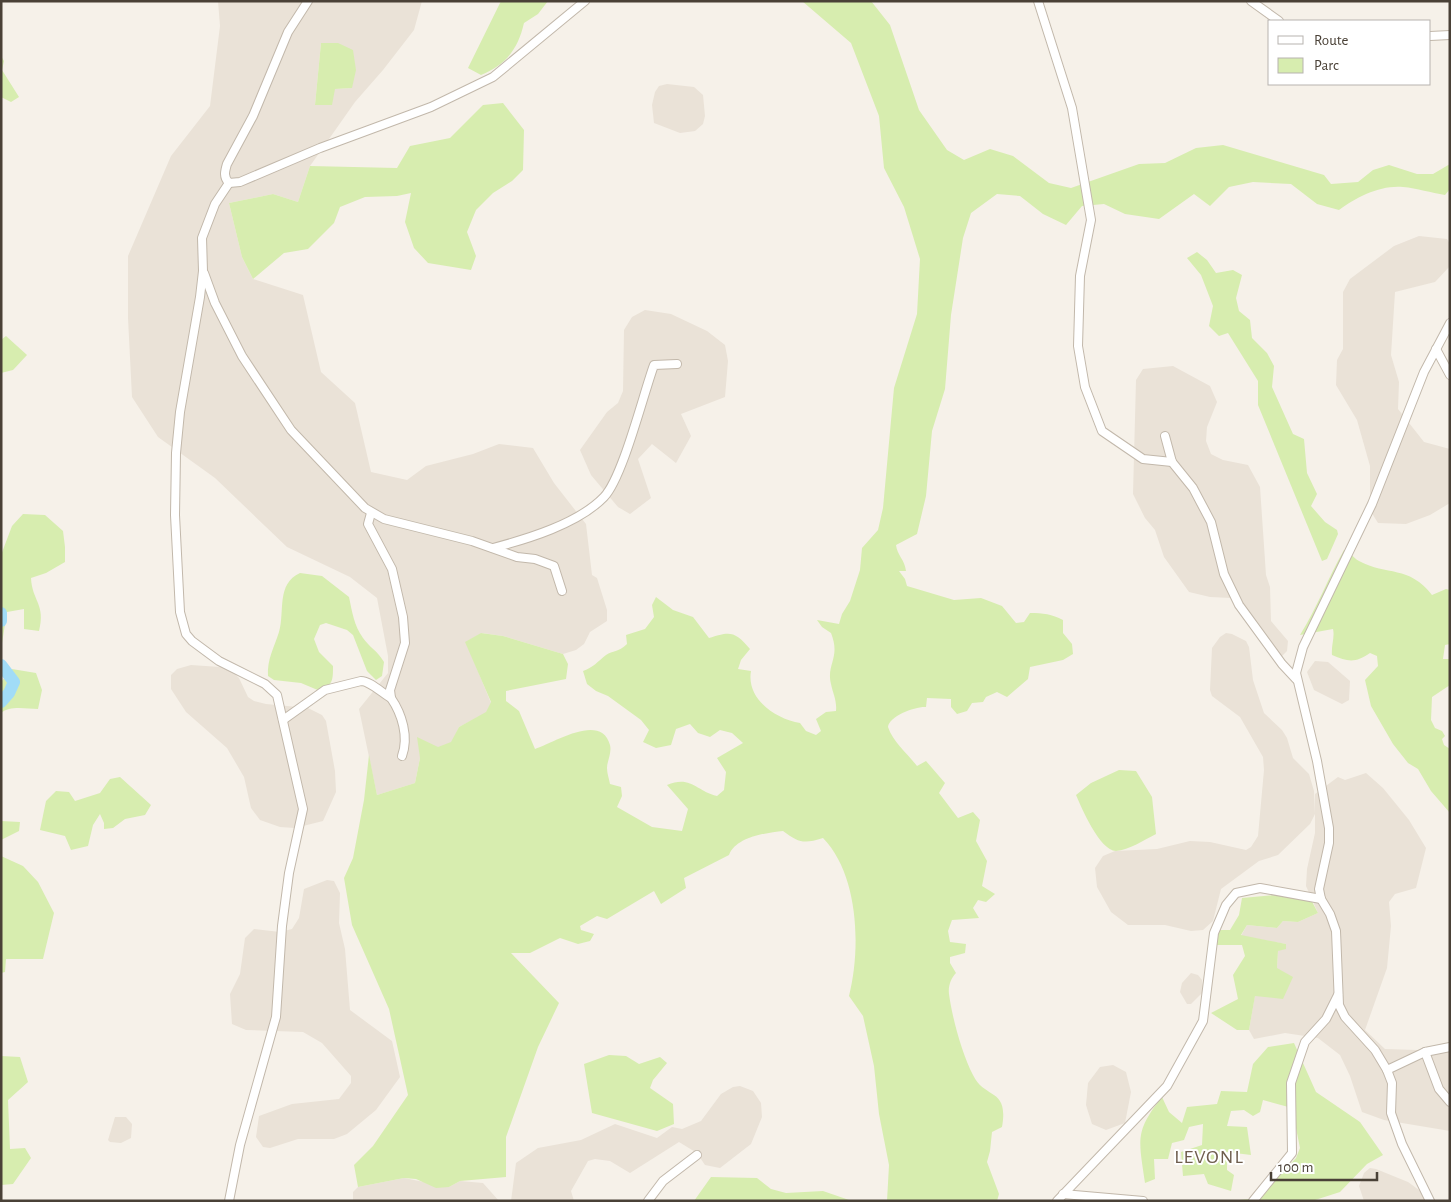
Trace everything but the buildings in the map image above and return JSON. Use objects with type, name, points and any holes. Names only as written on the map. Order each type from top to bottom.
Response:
[{"type":"street","points":[[229,183],[225,179],[227,164],[253,116],[288,32],[308,1]]},
{"type":"street","points":[[229,183],[240,182],[320,148],[431,107],[493,77],[585,1]]},
{"type":"street","points":[[1038,1],[1072,108],[1092,220],[1080,276],[1078,346],[1085,387],[1102,431],[1143,459],[1172,462]]},
{"type":"street","points":[[1251,1],[1278,20]]},
{"type":"street","points":[[1431,36],[1450,35]]},
{"type":"street","points":[[1440,36],[1450,42]]},
{"type":"street","points":[[229,183],[207,222],[202,238],[203,271],[184,386],[176,454],[176,544],[182,624],[186,634],[219,661],[272,690],[281,706],[303,809],[289,873],[282,926],[276,1017],[240,1145],[229,1201]]},
{"type":"street","points":[[203,271],[215,303],[242,356],[290,430],[371,513],[384,519],[554,566],[562,591]]},
{"type":"street","points":[[1430,1201],[1402,1144],[1391,1113],[1392,1083],[1387,1070],[1375,1050],[1345,1017],[1339,1005],[1336,931],[1330,914],[1320,899],[1320,882],[1329,843],[1329,828],[1317,761],[1297,680],[1296,668],[1303,646],[1372,504],[1398,443],[1412,399],[1450,323]]},
{"type":"street","points":[[1436,348],[1450,375]]},
{"type":"street","points":[[493,548],[544,532],[575,517],[605,496],[611,487],[628,444],[654,365],[677,364]]},
{"type":"street","points":[[1165,436],[1172,462],[1193,488],[1211,522],[1224,574],[1240,604],[1282,664],[1288,668],[1297,680]]},
{"type":"street","points":[[371,513],[368,524],[392,569],[404,626],[405,644],[390,690],[391,698],[401,717],[405,741],[402,756]]},
{"type":"street","points":[[283,720],[325,690],[361,681],[366,681],[379,692],[391,698]]},
{"type":"street","points":[[1060,1198],[1137,1120],[1167,1086],[1203,1021],[1214,933],[1226,905],[1236,893],[1260,888],[1320,899]]},
{"type":"street","points":[[1253,1201],[1292,1153],[1290,1083],[1304,1042],[1326,1019],[1339,992]]},
{"type":"street","points":[[1387,1070],[1425,1052],[1450,1047]]},
{"type":"street","points":[[1425,1052],[1439,1088],[1450,1102]]},
{"type":"street","points":[[648,1201],[663,1181],[697,1155]]},
{"type":"street","points":[[1060,1198],[1143,1201]]},
{"type":"shaded area","points":[[218,1],[422,1],[414,30],[355,102],[310,166],[298,202],[273,194],[229,203],[242,257],[253,279],[303,295],[321,372],[355,403],[371,472],[407,480],[426,466],[473,454],[499,444],[533,448],[554,483],[586,524],[592,575],[597,578],[607,610],[607,621],[590,632],[584,644],[576,650],[563,654],[503,636],[482,633],[466,642],[491,703],[486,713],[459,727],[452,742],[420,758],[415,783],[377,795],[359,709],[388,673],[388,656],[377,598],[350,577],[287,547],[215,478],[158,437],[132,397],[128,318],[128,256],[171,156],[210,106],[220,26]],"holes":[[[321,43],[352,88],[335,89],[315,105]]]},
{"type":"shaded area","points":[[667,84],[694,87],[703,95],[705,116],[703,124],[695,131],[680,133],[654,123],[652,105],[655,92],[659,86]]},
{"type":"shaded area","points":[[1419,236],[1447,239],[1450,244],[1450,266],[1435,282],[1395,292],[1391,355],[1399,382],[1398,409],[1424,442],[1450,449],[1450,503],[1430,515],[1406,524],[1378,523],[1370,510],[1370,466],[1357,420],[1336,385],[1337,360],[1343,349],[1343,292],[1350,279],[1394,246]]},
{"type":"shaded area","points":[[645,310],[671,314],[707,331],[725,345],[728,361],[725,397],[681,414],[691,436],[676,463],[652,444],[638,459],[651,498],[630,514],[618,507],[591,475],[580,450],[607,412],[618,403],[623,391],[624,330],[632,317]]},
{"type":"shaded area","points":[[1173,366],[1210,386],[1217,402],[1207,427],[1206,441],[1211,454],[1223,460],[1248,465],[1260,487],[1266,575],[1270,587],[1271,621],[1288,641],[1287,651],[1282,656],[1276,654],[1243,604],[1231,598],[1210,597],[1189,592],[1164,557],[1155,530],[1145,518],[1133,494],[1136,380],[1143,369]]},
{"type":"shaded area","points":[[1226,633],[1246,641],[1249,647],[1253,680],[1264,713],[1282,730],[1287,738],[1293,758],[1309,774],[1314,791],[1315,814],[1310,824],[1278,855],[1259,861],[1221,889],[1213,921],[1203,930],[1191,931],[1165,925],[1128,925],[1111,912],[1097,887],[1095,868],[1103,856],[1115,851],[1157,849],[1190,841],[1210,842],[1246,850],[1251,847],[1258,836],[1264,770],[1263,757],[1240,717],[1212,696],[1210,690],[1212,648],[1220,637]]},
{"type":"shaded area","points":[[1315,661],[1328,662],[1350,681],[1349,700],[1342,704],[1314,690],[1307,672]]},
{"type":"shaded area","points":[[191,665],[220,667],[234,673],[239,678],[248,697],[254,701],[308,708],[322,715],[326,721],[335,771],[336,792],[323,821],[295,828],[280,827],[260,820],[251,808],[244,777],[227,748],[186,712],[171,689],[171,675],[177,669]]},
{"type":"shaded area","points":[[1366,773],[1383,788],[1409,820],[1426,848],[1416,888],[1395,894],[1389,902],[1391,926],[1387,968],[1365,1030],[1385,1049],[1450,1051],[1450,1131],[1384,1120],[1362,1112],[1350,1076],[1340,1055],[1318,1038],[1285,1033],[1254,1039],[1249,1030],[1255,995],[1277,968],[1278,951],[1286,944],[1241,936],[1247,925],[1277,928],[1283,921],[1298,922],[1318,913],[1306,886],[1307,869],[1315,833],[1315,794],[1338,777],[1345,780]]},
{"type":"shaded area","points":[[327,880],[334,881],[340,893],[339,923],[345,949],[350,1010],[392,1041],[400,1077],[376,1110],[347,1134],[334,1139],[298,1139],[270,1148],[263,1147],[256,1137],[259,1116],[292,1104],[339,1099],[351,1083],[351,1076],[322,1043],[303,1032],[246,1030],[232,1024],[230,994],[240,974],[245,938],[254,929],[280,932],[292,929],[299,918],[304,889]]},
{"type":"shaded area","points":[[1191,973],[1198,975],[1202,980],[1203,992],[1191,1004],[1187,1004],[1180,992],[1182,983]]},
{"type":"shaded area","points":[[1113,1065],[1126,1072],[1131,1092],[1125,1123],[1106,1130],[1092,1124],[1086,1105],[1088,1083],[1100,1067]]},
{"type":"shaded area","points":[[740,1086],[753,1091],[761,1103],[762,1117],[751,1144],[720,1168],[705,1165],[697,1153],[679,1142],[630,1173],[610,1161],[595,1159],[588,1161],[571,1191],[574,1201],[511,1201],[516,1163],[538,1148],[581,1140],[615,1124],[657,1138],[672,1127],[682,1129],[701,1121],[721,1094],[733,1087]]},
{"type":"shaded area","points":[[115,1117],[126,1117],[132,1124],[131,1138],[121,1143],[108,1140]]},
{"type":"shaded area","points":[[1370,1168],[1408,1182],[1434,1201],[1364,1201],[1359,1186],[1364,1173]]},
{"type":"shaded area","points":[[404,1178],[449,1187],[460,1181],[483,1183],[499,1201],[353,1201],[353,1192],[358,1187]]},
{"type":"green space","points":[[501,1],[548,1],[538,14],[524,23],[518,41],[510,55],[490,71],[481,75],[468,68]]},
{"type":"green space","points":[[802,1],[871,1],[890,25],[919,110],[947,150],[964,160],[990,149],[1013,156],[1049,183],[1071,188],[1139,164],[1165,163],[1196,148],[1223,145],[1324,175],[1331,184],[1358,182],[1373,170],[1389,165],[1417,174],[1433,174],[1450,164],[1450,189],[1445,195],[1408,188],[1386,188],[1361,196],[1339,210],[1317,204],[1291,184],[1253,182],[1229,187],[1210,206],[1194,194],[1159,219],[1125,214],[1104,204],[1082,206],[1066,225],[1043,214],[1020,196],[997,194],[971,213],[963,238],[951,315],[945,389],[932,431],[926,496],[917,534],[896,545],[906,571],[899,571],[905,579],[907,586],[954,600],[981,598],[1002,606],[1016,623],[1024,622],[1030,613],[1047,614],[1059,618],[1063,620],[1063,633],[1072,644],[1073,654],[1063,660],[1030,667],[1028,679],[1007,697],[997,692],[986,697],[983,702],[972,703],[967,711],[957,714],[951,707],[951,699],[927,698],[926,707],[904,712],[893,719],[888,727],[897,743],[917,766],[926,761],[945,783],[939,793],[958,818],[973,812],[980,820],[976,841],[987,861],[982,886],[995,894],[986,902],[978,900],[973,908],[979,918],[952,920],[948,931],[950,942],[966,944],[965,953],[950,957],[950,963],[956,973],[950,982],[949,991],[950,1003],[961,1046],[973,1075],[978,1083],[995,1095],[1002,1106],[1002,1127],[992,1132],[987,1162],[999,1194],[997,1201],[887,1201],[889,1165],[879,1114],[874,1066],[863,1016],[849,996],[853,977],[856,935],[850,892],[844,872],[835,853],[823,838],[806,842],[793,838],[783,831],[744,840],[729,855],[684,878],[686,888],[661,904],[654,891],[607,919],[597,916],[580,926],[581,930],[594,934],[590,941],[578,944],[560,938],[530,953],[511,953],[559,1003],[538,1047],[506,1137],[506,1177],[460,1181],[449,1187],[436,1188],[416,1179],[404,1178],[358,1187],[354,1165],[373,1146],[408,1095],[389,1009],[352,925],[344,878],[353,858],[364,800],[369,755],[377,795],[415,783],[420,758],[417,737],[438,747],[451,742],[459,727],[486,712],[491,702],[465,642],[481,633],[503,636],[563,654],[568,664],[566,679],[506,691],[506,701],[519,711],[535,749],[576,732],[597,731],[605,735],[610,745],[607,768],[610,784],[621,787],[622,796],[617,807],[652,827],[682,831],[688,809],[667,785],[675,782],[688,783],[717,796],[724,790],[726,772],[717,758],[743,743],[732,733],[720,730],[710,737],[698,733],[690,724],[676,729],[671,745],[656,748],[643,742],[649,730],[641,720],[608,696],[596,691],[587,684],[583,671],[593,666],[609,653],[624,647],[627,644],[626,635],[645,629],[654,617],[652,605],[656,597],[673,610],[693,617],[709,638],[722,634],[732,634],[745,643],[750,649],[741,660],[738,669],[751,671],[753,690],[758,699],[773,712],[791,721],[800,723],[806,731],[816,735],[821,731],[816,719],[826,712],[836,711],[830,677],[835,649],[834,642],[831,633],[822,627],[817,620],[839,624],[842,614],[850,601],[860,570],[862,548],[878,530],[883,508],[894,388],[917,314],[920,259],[904,207],[884,168],[879,116],[851,43]]},
{"type":"green space","points":[[321,43],[338,43],[353,50],[356,70],[352,88],[335,89],[332,105],[315,105]]},
{"type":"green space","points":[[1,56],[4,61],[2,70],[19,97],[11,102],[1,97]]},
{"type":"green space","points":[[503,103],[524,130],[523,170],[512,181],[493,193],[476,210],[467,232],[476,256],[471,270],[428,263],[414,248],[405,222],[411,193],[397,196],[365,197],[340,207],[334,223],[308,249],[284,253],[253,279],[242,257],[229,203],[273,194],[298,202],[310,166],[397,168],[410,146],[450,138],[483,105]]},
{"type":"green space","points":[[1197,252],[1207,260],[1216,273],[1233,270],[1242,275],[1236,298],[1239,311],[1250,320],[1252,338],[1267,353],[1274,366],[1272,387],[1293,434],[1304,439],[1307,473],[1317,494],[1311,506],[1325,522],[1337,530],[1338,534],[1327,559],[1322,561],[1258,405],[1258,381],[1228,333],[1219,336],[1209,326],[1213,306],[1201,275],[1187,258]]},
{"type":"green space","points":[[6,336],[27,355],[13,370],[1,373],[1,340]]},
{"type":"green space","points":[[23,514],[45,515],[63,531],[65,562],[46,573],[31,578],[40,608],[41,622],[39,631],[24,629],[24,609],[7,612],[2,643],[1,555],[12,526]]},
{"type":"green space","points":[[1344,550],[1369,566],[1397,572],[1415,579],[1432,595],[1446,589],[1450,590],[1450,644],[1445,645],[1443,659],[1450,659],[1450,685],[1432,697],[1431,720],[1435,728],[1442,731],[1445,736],[1442,739],[1444,745],[1450,749],[1450,813],[1431,791],[1418,769],[1408,763],[1393,744],[1371,706],[1365,680],[1378,666],[1377,656],[1370,653],[1360,659],[1352,660],[1332,655],[1333,629],[1300,635]]},
{"type":"green space","points":[[300,573],[322,576],[349,597],[357,628],[365,641],[379,654],[384,662],[382,676],[376,680],[367,671],[353,635],[347,630],[326,623],[320,625],[314,639],[319,652],[333,666],[332,678],[328,687],[320,691],[301,683],[274,680],[268,676],[270,659],[281,624],[284,591],[292,578]]},
{"type":"green space","points":[[12,669],[36,673],[42,690],[38,709],[14,708],[1,713],[1,682]]},
{"type":"green space","points":[[1119,770],[1136,771],[1152,797],[1156,834],[1131,847],[1116,851],[1104,844],[1098,836],[1076,795],[1091,783]]},
{"type":"green space","points":[[120,777],[151,805],[145,815],[125,819],[113,828],[104,829],[104,823],[100,814],[93,825],[88,846],[71,850],[65,836],[40,830],[46,801],[56,791],[69,792],[75,801],[100,793],[110,779]]},
{"type":"green space","points":[[1,821],[20,822],[19,831],[1,840]]},
{"type":"green space","points":[[1,856],[23,866],[38,882],[54,913],[43,959],[6,959],[5,972],[1,973]]},
{"type":"green space","points":[[1307,892],[1318,913],[1298,922],[1283,921],[1277,928],[1247,925],[1241,935],[1286,944],[1286,949],[1278,951],[1277,968],[1293,977],[1283,999],[1255,996],[1249,1030],[1237,1030],[1211,1013],[1238,999],[1233,975],[1245,956],[1242,945],[1215,945],[1217,930],[1230,930],[1239,915],[1242,898]]},
{"type":"green space","points":[[1294,1043],[1316,1092],[1360,1122],[1383,1155],[1367,1164],[1340,1192],[1312,1201],[1227,1201],[1251,1199],[1274,1181],[1296,1158],[1300,1148],[1292,1108],[1263,1100],[1260,1112],[1253,1116],[1244,1110],[1231,1111],[1227,1126],[1247,1127],[1251,1155],[1227,1152],[1227,1170],[1234,1175],[1231,1191],[1208,1184],[1204,1174],[1183,1176],[1181,1152],[1202,1145],[1203,1124],[1189,1127],[1184,1140],[1172,1143],[1168,1159],[1154,1159],[1155,1179],[1145,1183],[1140,1146],[1141,1137],[1147,1119],[1162,1097],[1169,1112],[1182,1123],[1187,1107],[1217,1104],[1221,1091],[1247,1092],[1253,1064],[1268,1047]]},
{"type":"green space","points":[[609,1055],[626,1056],[639,1064],[660,1057],[667,1063],[653,1080],[650,1088],[673,1104],[674,1124],[657,1131],[592,1113],[584,1064]]},
{"type":"green space","points":[[1,1056],[20,1057],[28,1082],[8,1100],[10,1149],[25,1148],[31,1158],[13,1184],[1,1185]]},
{"type":"green space","points":[[711,1177],[757,1178],[771,1189],[786,1193],[823,1191],[852,1201],[694,1201]]},
{"type":"waterway","points":[[1,613],[1,621]]},
{"type":"waterway","points":[[1,665],[14,682],[9,693],[1,702]]},
{"type":"district","name":"LEVONL","points":[[1209,1157]]}]
